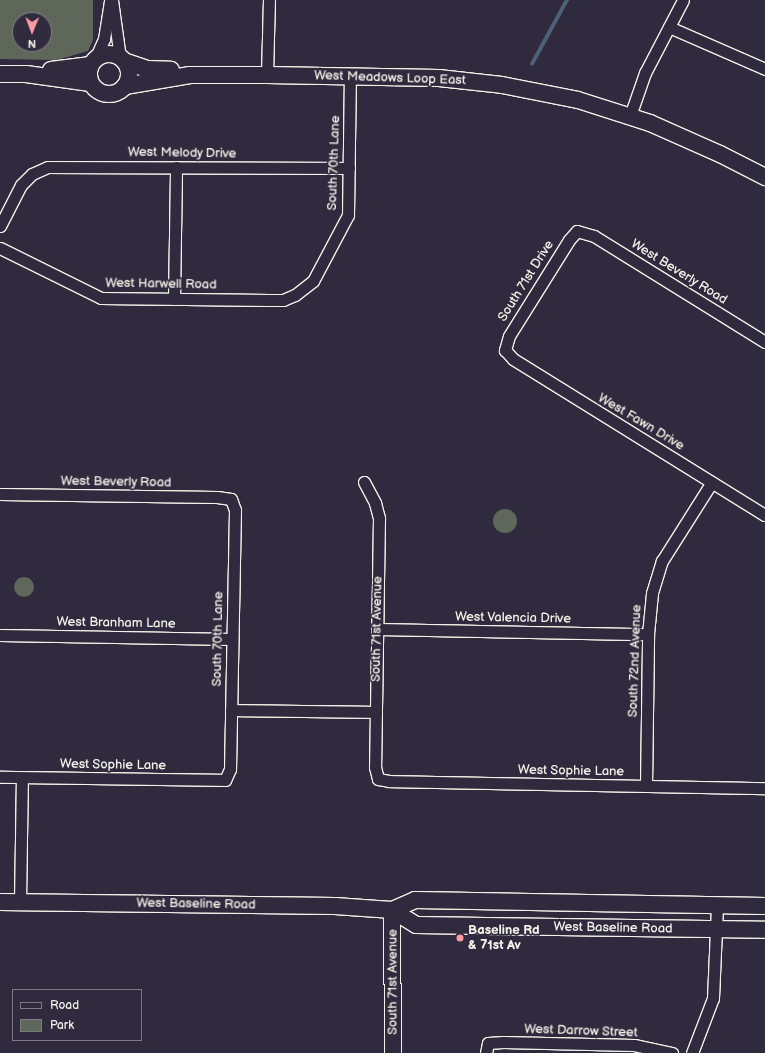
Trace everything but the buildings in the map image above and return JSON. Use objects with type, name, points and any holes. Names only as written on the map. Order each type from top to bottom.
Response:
[{"type":"street","points":[[0,74],[26,74],[90,83],[100,93],[107,95],[120,91],[125,86],[129,73],[122,59],[111,0]]},
{"type":"street","points":[[90,83],[93,62],[103,45],[111,0]]},
{"type":"street","points":[[267,74],[269,0]]},
{"type":"street","points":[[630,116],[645,73],[683,0]]},
{"type":"street","points":[[668,27],[765,69]]},
{"type":"street","points":[[26,74],[93,62],[108,54],[147,68],[173,70],[190,75]]},
{"type":"street","name":"West Meadows Loop East","points":[[190,75],[267,74],[439,78],[502,85],[578,100],[630,116],[694,142],[765,177]]},
{"type":"street","points":[[125,86],[190,75]]},
{"type":"street","name":"South 70th Lane","points":[[305,288],[318,273],[348,215],[350,76]]},
{"type":"street","name":"West Melody Drive","points":[[0,226],[21,185],[32,174],[48,167],[349,168]]},
{"type":"street","points":[[174,299],[176,167]]},
{"type":"street","name":"West Beverly Road","points":[[577,231],[594,236],[765,342]]},
{"type":"street","name":"South 71st Drive","points":[[505,350],[509,336],[568,240],[577,231]]},
{"type":"street","name":"West Harwell Road","points":[[0,248],[101,298],[282,300],[305,288]]},
{"type":"street","name":"West Fawn Drive","points":[[505,350],[513,359],[765,515]]},
{"type":"street","name":"South 71st Avenue","points":[[364,482],[379,518],[375,767],[378,779]]},
{"type":"street","name":"South 72nd Avenue","points":[[646,786],[648,634],[650,604],[662,560],[712,482]]},
{"type":"street","name":"West Beverly Road","points":[[0,494],[231,499]]},
{"type":"street","name":"South 70th Lane","points":[[225,780],[230,769],[235,510],[231,499]]},
{"type":"street","name":"West Valencia Drive","points":[[377,629],[648,634]]},
{"type":"street","name":"West Branham Lane","points":[[0,635],[232,639]]},
{"type":"street","points":[[231,710],[376,712]]},
{"type":"street","name":"West Sophie Lane","points":[[0,777],[225,780]]},
{"type":"street","points":[[20,902],[22,778]]},
{"type":"street","name":"West Sophie Lane","points":[[378,779],[390,782],[765,788]]},
{"type":"street","name":"West Baseline Road","points":[[0,902],[335,906],[392,910],[415,900],[765,906]]},
{"type":"street","points":[[692,1053],[713,998],[716,905]]},
{"type":"street","name":"South 71st Avenue","points":[[392,910],[393,1053]]},
{"type":"street","name":"West Baseline Road","points":[[392,910],[416,925],[765,930]]},
{"type":"street","name":"West Darrow Street","points":[[487,1048],[613,1044],[645,1047],[672,1053]]},
{"type":"green space","points":[[0,0],[93,0],[93,40],[88,51],[57,60],[0,59]]},
{"type":"green space","points":[[505,509],[513,513],[517,521],[513,529],[505,533],[497,529],[493,521],[497,513]]},
{"type":"green space","points":[[24,577],[31,580],[34,587],[31,594],[24,597],[17,594],[14,587],[17,580]]},
{"type":"waterway","points":[[532,64],[567,0]]},
{"type":"place","name":"Baseline Rd & 71st Av","points":[[460,938]]}]
